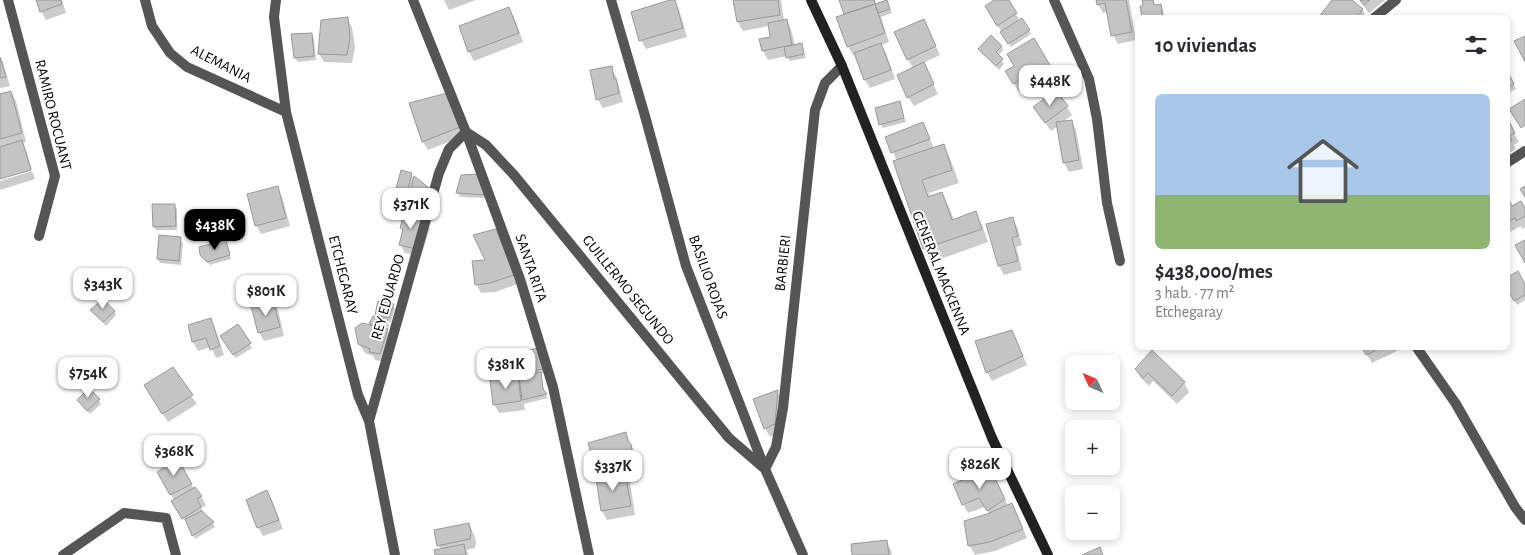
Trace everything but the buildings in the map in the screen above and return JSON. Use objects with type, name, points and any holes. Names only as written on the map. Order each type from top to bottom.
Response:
[{"type":"street","name":"RAMIRO ROCUANT","points":[[8,0],[55,176],[38,236]]},
{"type":"street","name":"ALEMANIA","points":[[145,0],[152,26],[170,53],[187,67],[286,112]]},
{"type":"street","name":"ETCHEGARAY","points":[[276,0],[274,17],[286,112],[358,395],[369,421],[396,555]]},
{"type":"street","name":"SANTA RITA","points":[[413,0],[466,132],[520,279],[553,387],[589,555]]},
{"type":"street","name":"BASILIO ROJAS","points":[[611,0],[686,266],[765,469],[803,555]]},
{"type":"street","name":"GENERAL MACKENNA","points":[[810,0],[842,66],[992,438],[1048,555]]},
{"type":"street","points":[[1054,0],[1089,79],[1097,119],[1107,203],[1120,261]]},
{"type":"street","points":[[1378,15],[1396,0]]},
{"type":"street","name":"BARBIERI","points":[[765,469],[776,447],[782,408],[815,110],[826,83],[842,66]]},
{"type":"street","name":"REY EDUARDO","points":[[369,421],[439,173],[449,149],[466,132]]},
{"type":"street","name":"GUILLERMO SEGUNDO","points":[[466,132],[486,145],[514,175],[729,438],[765,469]]},
{"type":"street","points":[[1510,161],[1525,151]]},
{"type":"street","points":[[1418,350],[1456,404],[1515,507],[1525,520]]},
{"type":"street","points":[[63,555],[124,513],[166,518],[176,555]]}]
